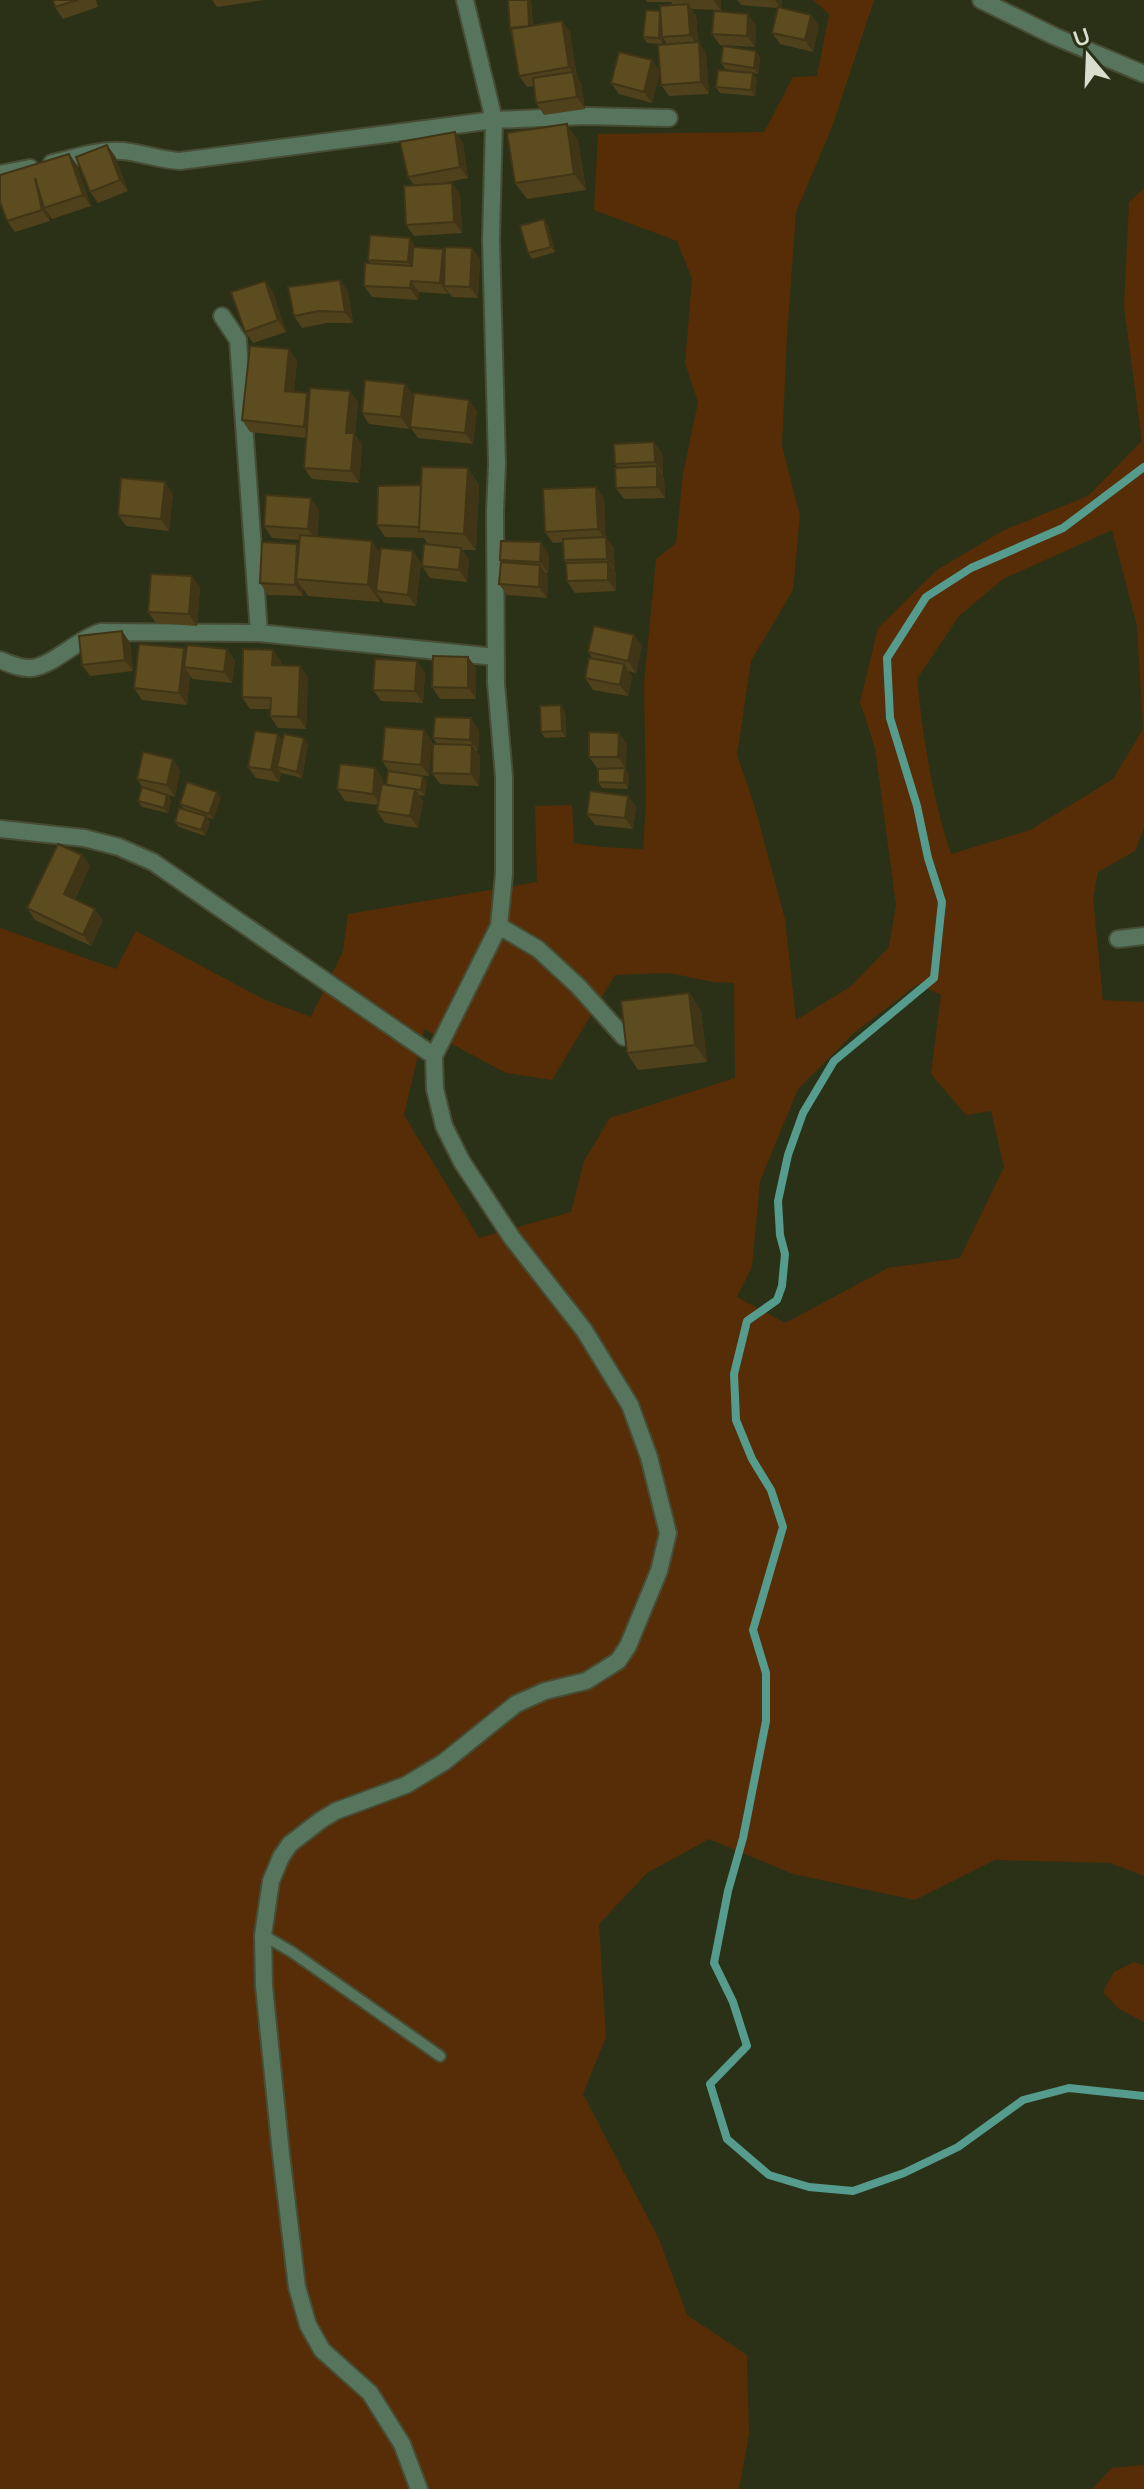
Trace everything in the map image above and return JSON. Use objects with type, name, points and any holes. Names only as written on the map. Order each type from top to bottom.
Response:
[{"type":"street","points":[[419,2489],[402,2444],[370,2393],[322,2350],[308,2325],[297,2287],[269,2040],[263,1935],[271,1881],[290,1844],[321,1820],[336,1811],[406,1785],[444,1762],[516,1704],[545,1691],[586,1681],[618,1661],[628,1646],[659,1571],[668,1533],[649,1457],[630,1405],[584,1330],[512,1238],[462,1162],[444,1126],[435,1089],[434,1056],[499,926],[504,874],[504,777],[496,683],[497,464],[491,240],[494,120],[465,0]]},
{"type":"street","points":[[981,0],[1054,36],[1144,74]]},
{"type":"street","points":[[0,174],[101,151],[119,150],[159,160],[180,161],[494,120],[586,116],[669,118]]},
{"type":"street","points":[[222,316],[238,340],[259,633]]},
{"type":"street","points":[[0,660],[21,668],[33,668],[88,635],[101,632],[259,633],[496,657]]},
{"type":"street","points":[[1,829],[84,838],[119,847],[153,862],[434,1056]]},
{"type":"street","points":[[499,926],[538,949],[578,986],[624,1037]]},
{"type":"street","points":[[1118,939],[1144,936]]},
{"type":"lane","points":[[263,1935],[440,2056]]},
{"type":"shaded area","points":[[813,0],[874,0],[832,127],[796,212],[782,446],[800,516],[793,590],[751,661],[737,755],[754,804],[785,919],[796,1020],[850,987],[889,947],[896,905],[875,748],[860,702],[878,628],[937,570],[1004,530],[1088,496],[1142,441],[1124,307],[1129,202],[1144,188],[1144,828],[1135,851],[1098,872],[1093,898],[1103,1000],[1144,1002],[1144,1876],[1110,1863],[995,1860],[915,1900],[793,1874],[709,1839],[647,1873],[599,1924],[606,2037],[583,2094],[659,2239],[687,2315],[747,2355],[749,2434],[739,2489],[0,2489],[0,928],[116,969],[136,931],[263,999],[311,1017],[343,951],[348,914],[537,882],[535,806],[572,805],[574,843],[643,849],[646,802],[644,683],[656,559],[676,543],[683,474],[698,402],[685,363],[692,279],[677,241],[594,210],[598,134],[764,132],[793,77],[817,76],[829,14]],"holes":[[[1112,530],[1137,626],[1143,729],[1113,779],[1030,830],[951,854],[929,767],[917,679],[959,616],[1003,579]],[[669,973],[734,983],[735,1078],[610,1118],[584,1161],[571,1212],[479,1238],[404,1115],[424,1029],[506,1073],[552,1080],[615,975]],[[918,984],[941,995],[931,1074],[966,1115],[991,1111],[1004,1167],[960,1258],[888,1268],[785,1323],[737,1297],[752,1267],[760,1181],[798,1089],[854,1033]]]},
{"type":"shaded area","points":[[1134,1962],[1144,1965],[1144,2022],[1119,2009],[1103,1992],[1114,1972]]},
{"type":"shaded area","points":[[1144,2465],[1144,2489],[1092,2489],[1112,2468]]},
{"type":"building","points":[[53,0],[78,0],[55,7]]},
{"type":"building","points":[[508,0],[528,0],[529,26],[510,28]]},
{"type":"building","points":[[688,4],[690,35],[662,37],[660,6]]},
{"type":"building","points":[[778,7],[811,15],[805,40],[772,33]]},
{"type":"building","points":[[646,10],[660,11],[659,38],[643,37]]},
{"type":"building","points":[[714,11],[748,14],[747,36],[712,34]]},
{"type":"building","points":[[562,21],[569,67],[519,76],[511,29]]},
{"type":"building","points":[[699,42],[701,82],[661,85],[658,45]]},
{"type":"building","points":[[723,46],[756,51],[754,68],[721,63]]},
{"type":"building","points":[[619,52],[652,60],[644,92],[611,83]]},
{"type":"building","points":[[718,70],[753,73],[751,90],[716,87]]},
{"type":"building","points":[[573,72],[577,97],[536,103],[533,78]]},
{"type":"building","points":[[567,124],[574,174],[515,183],[507,133]]},
{"type":"building","points":[[455,132],[460,167],[408,177],[400,142]]},
{"type":"building","points":[[107,145],[120,180],[90,192],[76,157]]},
{"type":"building","points":[[69,154],[83,195],[44,208],[35,178],[42,210],[7,221],[0,202],[0,175]]},
{"type":"building","points":[[452,183],[454,222],[406,225],[404,186]]},
{"type":"building","points":[[544,219],[551,247],[528,253],[520,226]]},
{"type":"building","points":[[370,235],[410,238],[408,262],[368,260]]},
{"type":"building","points":[[413,247],[443,249],[440,283],[411,281],[410,288],[364,286],[365,263],[412,266]]},
{"type":"building","points":[[445,247],[472,248],[470,287],[444,286]]},
{"type":"building","points":[[340,280],[345,312],[319,311],[294,316],[288,287]]},
{"type":"building","points":[[265,281],[278,320],[245,332],[231,292]]},
{"type":"building","points":[[250,346],[289,349],[285,391],[307,393],[304,427],[242,420]]},
{"type":"building","points":[[365,380],[405,384],[401,417],[362,413]]},
{"type":"building","points":[[310,388],[350,391],[346,433],[354,433],[351,471],[304,468]]},
{"type":"building","points":[[414,393],[469,400],[465,433],[410,427]]},
{"type":"building","points":[[654,442],[655,462],[615,464],[614,444]]},
{"type":"building","points":[[657,466],[657,487],[616,488],[615,468]]},
{"type":"building","points":[[422,467],[468,468],[464,534],[419,531]]},
{"type":"building","points":[[121,478],[165,482],[161,519],[118,515]]},
{"type":"building","points":[[421,485],[419,527],[377,525],[378,486]]},
{"type":"building","points":[[596,487],[598,529],[545,532],[543,489]]},
{"type":"building","points":[[266,495],[311,498],[308,529],[264,526]]},
{"type":"building","points":[[300,535],[372,541],[368,585],[296,579]]},
{"type":"building","points":[[606,537],[607,559],[564,560],[563,539]]},
{"type":"building","points":[[501,541],[541,542],[540,562],[500,560]]},
{"type":"building","points":[[262,542],[297,544],[295,585],[260,583]]},
{"type":"building","points":[[424,544],[461,548],[459,570],[422,566]]},
{"type":"building","points":[[381,548],[413,551],[408,595],[376,591]]},
{"type":"building","points":[[501,562],[540,565],[539,587],[499,584]]},
{"type":"building","points":[[608,562],[608,580],[567,581],[566,563]]},
{"type":"building","points":[[151,574],[192,576],[189,614],[148,612]]},
{"type":"building","points":[[594,626],[634,635],[628,661],[588,652]]},
{"type":"building","points":[[122,631],[125,660],[82,665],[79,636]]},
{"type":"building","points":[[139,644],[184,648],[179,693],[134,688]]},
{"type":"building","points":[[187,645],[227,649],[224,672],[184,667]]},
{"type":"building","points":[[243,649],[273,650],[272,665],[300,666],[298,717],[270,716],[271,698],[242,697]]},
{"type":"building","points":[[433,656],[468,657],[468,688],[432,687]]},
{"type":"building","points":[[589,658],[624,664],[620,685],[585,678]]},
{"type":"building","points":[[375,659],[417,661],[415,691],[373,690]]},
{"type":"building","points":[[561,705],[562,731],[541,732],[540,706]]},
{"type":"building","points":[[435,717],[471,718],[470,740],[433,738]]},
{"type":"building","points":[[385,727],[424,730],[421,765],[382,761]]},
{"type":"building","points":[[255,731],[278,734],[271,770],[248,767]]},
{"type":"building","points":[[589,732],[619,733],[618,757],[589,757]]},
{"type":"building","points":[[284,734],[304,738],[297,772],[277,767]]},
{"type":"building","points":[[433,744],[472,745],[471,774],[432,773]]},
{"type":"building","points":[[143,752],[173,759],[167,785],[137,779]]},
{"type":"building","points":[[340,764],[375,768],[373,794],[337,789]]},
{"type":"building","points":[[625,768],[624,783],[598,782],[598,769]]},
{"type":"building","points":[[388,771],[423,776],[421,790],[386,785]]},
{"type":"building","points":[[187,782],[217,792],[209,814],[180,804]]},
{"type":"building","points":[[382,784],[415,789],[410,816],[377,811]]},
{"type":"building","points":[[142,787],[167,795],[164,808],[138,801]]},
{"type":"building","points":[[590,791],[628,796],[625,818],[587,814]]},
{"type":"building","points":[[179,808],[206,816],[201,830],[175,822]]},
{"type":"building","points":[[58,844],[82,855],[64,894],[95,909],[83,935],[27,908]]},
{"type":"building","points":[[689,993],[695,1045],[627,1053],[621,1001]]},
{"type":"waterway","points":[[1144,467],[1063,528],[971,568],[926,597],[887,658],[890,718],[942,902],[934,978],[834,1061],[803,1113],[788,1155],[778,1201],[780,1235],[785,1254],[782,1286],[777,1300],[747,1321],[734,1374],[736,1420],[752,1459],[771,1490],[783,1527],[753,1630],[766,1673],[766,1721],[714,1963],[733,2002],[747,2046],[710,2084],[727,2139],[769,2175],[809,2187],[853,2191],[904,2173],[958,2147],[1023,2100],[1069,2088],[1144,2096]]}]
